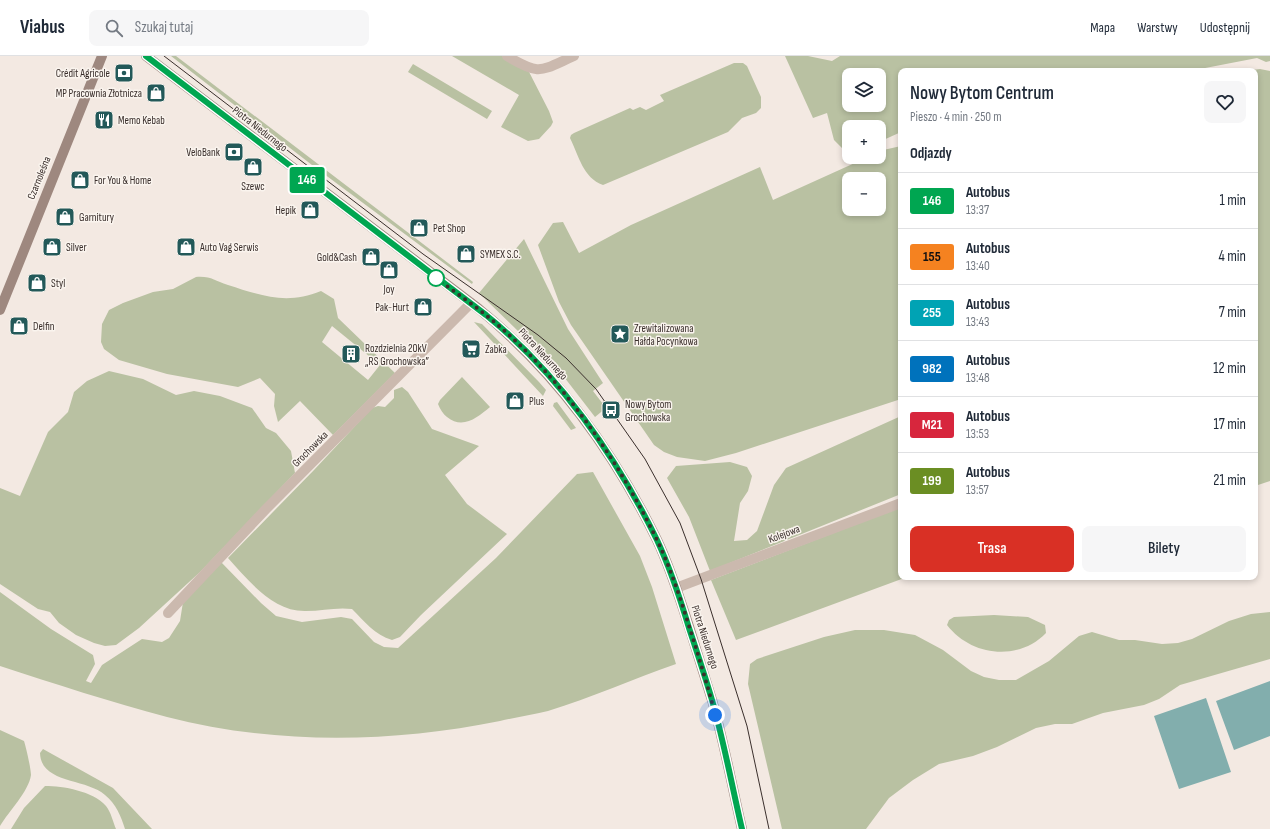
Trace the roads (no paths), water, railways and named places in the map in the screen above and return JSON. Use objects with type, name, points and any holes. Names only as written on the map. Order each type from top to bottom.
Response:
[{"type":"street","name":"Czarnoleśna","points":[[0,310],[4,291],[102,56]]},
{"type":"street","name":"Piotra Niedurnego","points":[[146,56],[471,303],[508,333],[560,389],[587,424],[622,475],[657,540],[676,588],[712,700],[742,829]]},
{"type":"street","points":[[507,56],[531,69],[541,70],[574,56]]},
{"type":"street","name":"Grochowska","points":[[168,613],[266,509],[471,303]]},
{"type":"street","name":"Kolejowa","points":[[676,588],[898,505]]},
{"type":"water","points":[[1270,681],[1270,736],[1234,750],[1216,701]]},
{"type":"water","points":[[1206,698],[1231,772],[1179,789],[1154,716]]},
{"type":"tram line","points":[[164,56],[423,254],[538,335],[566,358],[596,389],[645,459],[680,523],[701,579],[747,726],[769,829]]},
{"type":"place","name":"Crédit Agricole","points":[[124,73]]},
{"type":"place","name":"MP Pracownia Złotnicza","points":[[156,93]]},
{"type":"place","name":"Memo Kebab","points":[[104,120]]},
{"type":"place","name":"VeloBank","points":[[234,152]]},
{"type":"place","name":"Szewc","points":[[253,167]]},
{"type":"place","name":"For You & Home","points":[[80,180]]},
{"type":"place","name":"Hepik","points":[[310,210]]},
{"type":"place","name":"Garnitury","points":[[65,217]]},
{"type":"place","name":"Pet Shop","points":[[419,228]]},
{"type":"place","name":"Silver","points":[[52,247]]},
{"type":"place","name":"Auto Vag Serwis","points":[[186,247]]},
{"type":"place","name":"SYMEX S.C.","points":[[466,254]]},
{"type":"place","name":"Gold&Cash","points":[[371,257]]},
{"type":"place","name":"Joy","points":[[389,270]]},
{"type":"place","name":"Styl","points":[[37,283]]},
{"type":"place","name":"Pak-Hurt","points":[[423,307]]},
{"type":"place","name":"Delfin","points":[[19,326]]},
{"type":"place","name":"Zrewitalizowana Hałda Pocynkowa","points":[[620,334]]},
{"type":"place","name":"Żabka","points":[[471,349]]},
{"type":"place","name":"Rozdzielnia 20kV „RS Grochowska”","points":[[351,354]]},
{"type":"place","name":"Plus","points":[[515,401]]},
{"type":"place","name":"Nowy Bytom Grochowska","points":[[611,410]]}]
